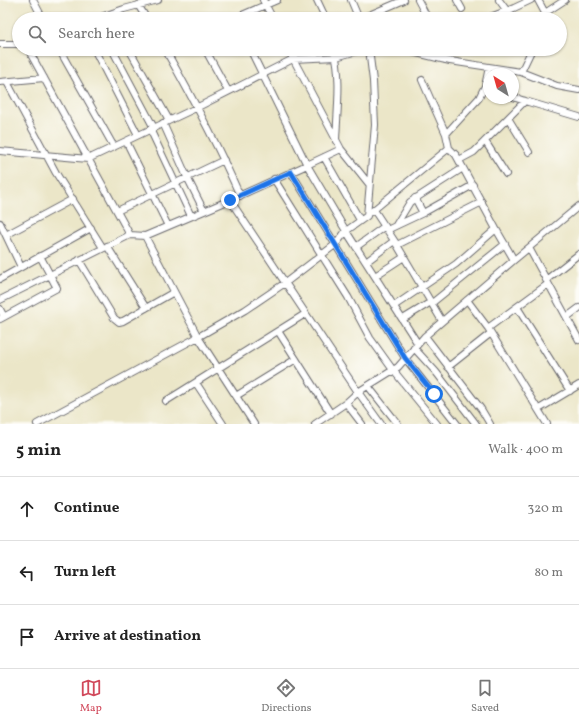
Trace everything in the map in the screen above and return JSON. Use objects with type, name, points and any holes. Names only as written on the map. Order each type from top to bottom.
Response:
[{"type":"street","points":[[33,0],[39,12]]},
{"type":"street","points":[[121,12],[138,5],[158,0]]},
{"type":"street","points":[[246,12],[264,2],[276,0]]},
{"type":"street","points":[[317,0],[323,12]]},
{"type":"street","points":[[351,0],[357,12]]},
{"type":"street","points":[[376,12],[404,0]]},
{"type":"street","points":[[418,0],[424,12]]},
{"type":"street","points":[[457,0],[462,9]]},
{"type":"street","points":[[499,0],[506,11],[531,0]]},
{"type":"street","points":[[538,0],[543,12]]},
{"type":"street","points":[[550,12],[565,0]]},
{"type":"street","points":[[264,2],[269,12]]},
{"type":"street","points":[[138,5],[142,12]]},
{"type":"street","points":[[0,44],[12,44]]},
{"type":"street","points":[[32,56],[130,235]]},
{"type":"street","points":[[63,56],[114,147]]},
{"type":"street","points":[[98,56],[138,135]]},
{"type":"street","points":[[116,56],[152,128],[191,216]]},
{"type":"street","points":[[133,56],[169,120]]},
{"type":"street","points":[[169,56],[198,107],[240,196]]},
{"type":"street","points":[[209,56],[228,91]]},
{"type":"street","points":[[253,56],[308,165],[356,247],[394,306],[416,346],[476,424]]},
{"type":"street","points":[[292,56],[336,142],[369,184]]},
{"type":"street","points":[[0,151],[88,159],[198,107],[293,59],[340,56]]},
{"type":"street","points":[[367,216],[375,125],[373,80],[370,56]]},
{"type":"street","points":[[429,56],[521,72],[557,86],[579,90]]},
{"type":"street","points":[[444,56],[445,60]]},
{"type":"street","points":[[521,72],[529,56]]},
{"type":"street","points":[[336,57],[338,87],[336,142]]},
{"type":"street","points":[[44,78],[3,82],[91,228],[146,308]]},
{"type":"street","points":[[422,80],[446,134],[449,148],[459,160],[496,230],[514,260]]},
{"type":"street","points":[[446,134],[483,92]]},
{"type":"street","points":[[519,99],[579,117]]},
{"type":"street","points":[[459,160],[474,152],[525,101]]},
{"type":"street","points":[[508,118],[529,152]]},
{"type":"street","points":[[163,123],[204,211]]},
{"type":"street","points":[[126,141],[168,226]]},
{"type":"street","points":[[485,141],[506,174]]},
{"type":"street","points":[[38,424],[245,310],[285,283],[336,244],[346,230],[367,216],[449,148]]},
{"type":"street","points":[[0,300],[130,235],[145,236],[240,196],[274,179],[341,150]]},
{"type":"street","points":[[324,157],[360,220]]},
{"type":"street","points":[[117,212],[224,160]]},
{"type":"street","points":[[396,225],[408,204],[415,198],[463,168]]},
{"type":"street","points":[[291,172],[405,358],[457,424]]},
{"type":"street","points":[[274,179],[348,297],[370,338],[393,370],[437,424]]},
{"type":"street","points":[[356,247],[386,228],[423,213],[473,185]]},
{"type":"street","points":[[415,198],[423,213]]},
{"type":"street","points":[[6,235],[73,199]]},
{"type":"street","points":[[230,200],[305,314],[381,424]]},
{"type":"street","points":[[366,262],[396,243],[482,202]]},
{"type":"street","points":[[315,424],[323,422],[358,392],[398,367],[425,336],[579,206]]},
{"type":"street","points":[[374,210],[396,243],[442,321]]},
{"type":"street","points":[[0,223],[21,267]]},
{"type":"street","points":[[0,278],[91,228]]},
{"type":"street","points":[[394,306],[456,264],[496,230]]},
{"type":"street","points":[[145,236],[198,337],[254,424]]},
{"type":"street","points":[[402,320],[431,302],[505,244]]},
{"type":"street","points":[[529,248],[579,340]]},
{"type":"street","points":[[448,367],[579,254]]},
{"type":"street","points":[[0,309],[2,318],[57,288],[40,256]]},
{"type":"street","points":[[375,276],[404,257]]},
{"type":"street","points":[[80,260],[116,320],[123,321],[174,292]]},
{"type":"street","points":[[468,300],[539,409],[547,424]]},
{"type":"street","points":[[517,307],[570,391]]},
{"type":"street","points":[[567,317],[579,308]]},
{"type":"street","points":[[166,401],[305,314]]},
{"type":"street","points":[[278,331],[332,414]]},
{"type":"street","points":[[425,336],[490,424]]},
{"type":"street","points":[[236,396],[296,359]]},
{"type":"street","points":[[196,383],[223,424]]},
{"type":"street","points":[[539,409],[579,385]]},
{"type":"street","points":[[368,386],[398,424]]},
{"type":"street","points":[[346,403],[362,424]]},
{"type":"route","points":[[230,200],[291,172],[405,358],[434,394]]}]
